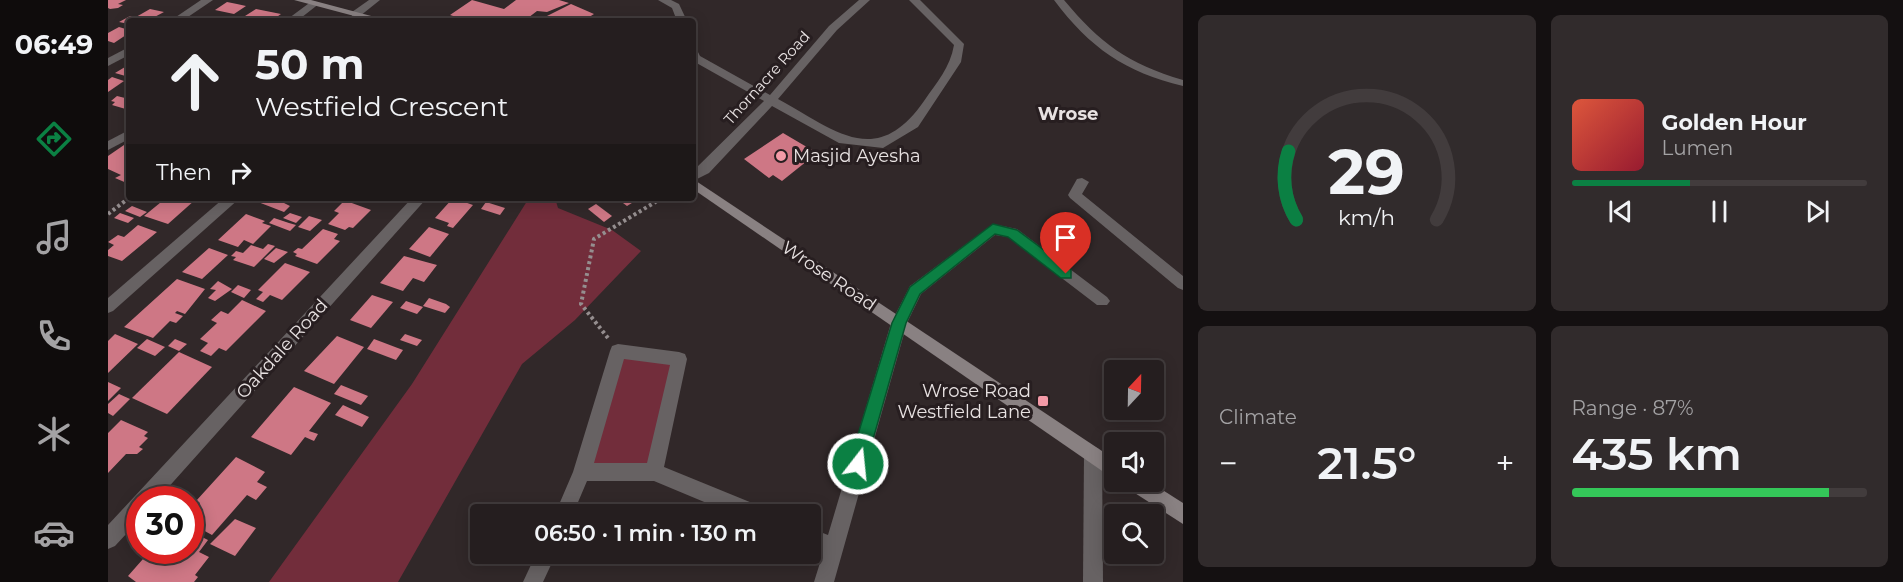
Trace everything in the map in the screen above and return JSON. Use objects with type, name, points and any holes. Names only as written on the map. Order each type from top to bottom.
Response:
[{"type":"street","points":[[180,18],[208,0]]},
{"type":"street","points":[[299,0],[373,18]]},
{"type":"street","points":[[356,14],[375,0]]},
{"type":"street","points":[[663,0],[676,6],[681,18]]},
{"type":"street","points":[[676,6],[687,0]]},
{"type":"street","name":"Thornacre Road","points":[[696,175],[704,170],[772,99],[833,28],[865,0]]},
{"type":"street","points":[[696,59],[843,140],[879,145],[914,124],[956,62],[959,44],[915,0]]},
{"type":"street","points":[[1059,0],[1091,39],[1107,53],[1150,75],[1183,83]]},
{"type":"street","points":[[294,18],[315,3]]},
{"type":"street","points":[[108,63],[126,52]]},
{"type":"street","points":[[108,146],[126,136]]},
{"type":"street","points":[[1082,182],[1075,195],[1183,284]]},
{"type":"street","name":"Wrose Road","points":[[696,185],[1104,462]]},
{"type":"street","points":[[108,307],[230,201]]},
{"type":"street","name":"Oakdale Road","points":[[157,486],[417,201]]},
{"type":"street","points":[[824,582],[899,323],[915,290],[993,229],[1012,233],[1102,301]]},
{"type":"street","points":[[568,504],[582,472],[618,351],[679,358],[654,472]]},
{"type":"street","points":[[1094,454],[1094,582]]},
{"type":"street","points":[[582,472],[654,472],[731,504]]},
{"type":"street","points":[[1149,492],[1183,514]]},
{"type":"street","points":[[108,539],[126,520]]},
{"type":"street","points":[[821,542],[833,547]]},
{"type":"street","points":[[533,582],[541,564]]},
{"type":"path","points":[[108,214],[126,200]]},
{"type":"path","points":[[618,351],[581,304],[594,239],[657,201]]},
{"type":"shaded area","points":[[527,201],[556,201],[558,208],[612,230],[641,251],[575,320],[522,364],[398,582],[269,582],[412,384]]},
{"type":"shaded area","points":[[621,356],[674,362],[650,466],[590,465]]},
{"type":"building","points":[[108,0],[126,0],[118,4],[123,5],[118,8],[110,9]]},
{"type":"building","points":[[472,0],[504,9],[516,0],[559,0],[569,3],[547,12],[537,11],[528,18],[460,18],[450,15]]},
{"type":"building","points":[[227,2],[246,6],[234,14],[215,10]]},
{"type":"building","points":[[571,4],[594,14],[588,18],[543,18]]},
{"type":"building","points":[[150,9],[164,12],[153,18],[126,18],[136,17]]},
{"type":"building","points":[[256,9],[281,14],[275,18],[245,16]]},
{"type":"building","points":[[119,27],[126,29],[126,35],[114,43],[108,41],[108,33]]},
{"type":"building","points":[[125,67],[126,76],[115,73]]},
{"type":"building","points":[[112,77],[124,81],[108,92],[108,80]]},
{"type":"building","points":[[117,96],[126,98],[126,109],[112,105],[115,102],[111,101]]},
{"type":"building","name":"Masjid Ayesha","points":[[783,133],[817,153],[782,181],[773,175],[769,178],[744,159]]},
{"type":"building","points":[[126,145],[126,172],[124,173],[126,183],[115,178],[121,175],[108,169],[108,156]]},
{"type":"building","points":[[162,201],[194,201],[168,224],[144,216]]},
{"type":"building","points":[[286,201],[284,203],[290,206],[284,212],[258,202]]},
{"type":"building","points":[[450,201],[462,201],[473,205],[453,228],[447,226],[449,223],[435,218]]},
{"type":"building","points":[[620,201],[635,201],[627,206]]},
{"type":"building","points":[[343,202],[371,210],[353,228],[349,227],[345,230],[328,224],[339,213],[334,211]]},
{"type":"building","points":[[486,202],[505,208],[500,215],[481,209]]},
{"type":"building","points":[[596,204],[612,216],[604,222],[588,209]]},
{"type":"building","points":[[132,206],[147,212],[140,217],[125,211]]},
{"type":"building","points":[[120,213],[134,218],[128,223],[114,218]]},
{"type":"building","points":[[290,213],[302,217],[296,223],[283,218]]},
{"type":"building","points":[[246,214],[265,221],[262,223],[271,226],[253,244],[244,240],[238,247],[218,240]]},
{"type":"building","points":[[309,216],[322,220],[310,231],[298,227]]},
{"type":"building","points":[[274,218],[296,225],[290,231],[269,223]]},
{"type":"building","points":[[138,225],[157,232],[122,261],[108,256],[108,250],[114,245],[108,242],[118,235],[124,237]]},
{"type":"building","points":[[429,227],[449,234],[430,257],[409,249]]},
{"type":"building","points":[[323,229],[338,234],[334,239],[340,241],[317,264],[295,256],[297,254],[293,252],[298,248],[302,249]]},
{"type":"building","points":[[268,244],[275,246],[254,267],[233,260],[236,257],[231,256],[236,251],[243,253],[251,245],[263,249]]},
{"type":"building","points":[[209,248],[228,255],[202,279],[182,272]]},
{"type":"building","points":[[276,248],[288,252],[274,263],[264,259]]},
{"type":"building","points":[[404,256],[437,265],[424,282],[413,278],[403,291],[380,283]]},
{"type":"building","points":[[285,263],[310,272],[282,300],[270,295],[263,302],[256,299],[263,292],[258,290]]},
{"type":"building","points":[[177,279],[205,289],[185,314],[177,311],[175,313],[183,316],[176,323],[170,321],[153,338],[124,327]]},
{"type":"building","points":[[218,281],[232,289],[215,301],[208,298],[216,290],[210,289]]},
{"type":"building","points":[[238,285],[251,290],[244,298],[231,292]]},
{"type":"building","points":[[372,295],[393,302],[371,328],[350,320]]},
{"type":"building","points":[[429,298],[450,307],[445,313],[423,306]]},
{"type":"building","points":[[242,300],[266,311],[226,351],[219,348],[211,356],[200,351],[208,343],[200,339],[217,323],[211,320],[221,311],[228,314]]},
{"type":"building","points":[[406,301],[423,307],[417,314],[400,308]]},
{"type":"building","points":[[115,334],[138,344],[108,373],[108,341]]},
{"type":"building","points":[[405,334],[422,340],[417,346],[400,340]]},
{"type":"building","points":[[337,336],[364,347],[334,384],[304,371]]},
{"type":"building","points":[[147,339],[165,347],[155,356],[137,348]]},
{"type":"building","points":[[175,339],[187,344],[179,351],[168,346]]},
{"type":"building","points":[[374,339],[403,350],[396,360],[367,349]]},
{"type":"building","points":[[179,352],[212,367],[167,414],[132,398]]},
{"type":"building","points":[[108,382],[121,388],[108,401]]},
{"type":"building","points":[[341,385],[368,396],[361,405],[334,394]]},
{"type":"building","points":[[294,387],[331,403],[309,431],[318,434],[314,441],[305,437],[291,455],[251,437]]},
{"type":"building","points":[[119,394],[130,399],[113,416],[108,413],[108,404]]},
{"type":"building","points":[[343,405],[369,417],[362,427],[335,415]]},
{"type":"building","points":[[121,420],[148,432],[144,436],[148,438],[139,447],[143,449],[137,454],[126,454],[108,473],[108,433]]},
{"type":"building","points":[[236,457],[265,472],[257,482],[267,487],[256,500],[247,495],[212,535],[204,531],[204,492]]},
{"type":"building","points":[[235,519],[256,528],[235,556],[210,544]]},
{"type":"building","points":[[139,564],[204,564],[195,575],[198,577],[194,582],[136,582],[128,576]]},
{"type":"place","name":"Masjid Ayesha","points":[[781,156]]},
{"type":"place","name":"Wrose Road Westfield Lane","points":[[1043,401]]},
{"type":"district","name":"Wrose","points":[[1068,114]]},
{"type":"route","points":[[858,464],[899,323],[915,290],[993,229],[1012,233],[1066,274]]}]
